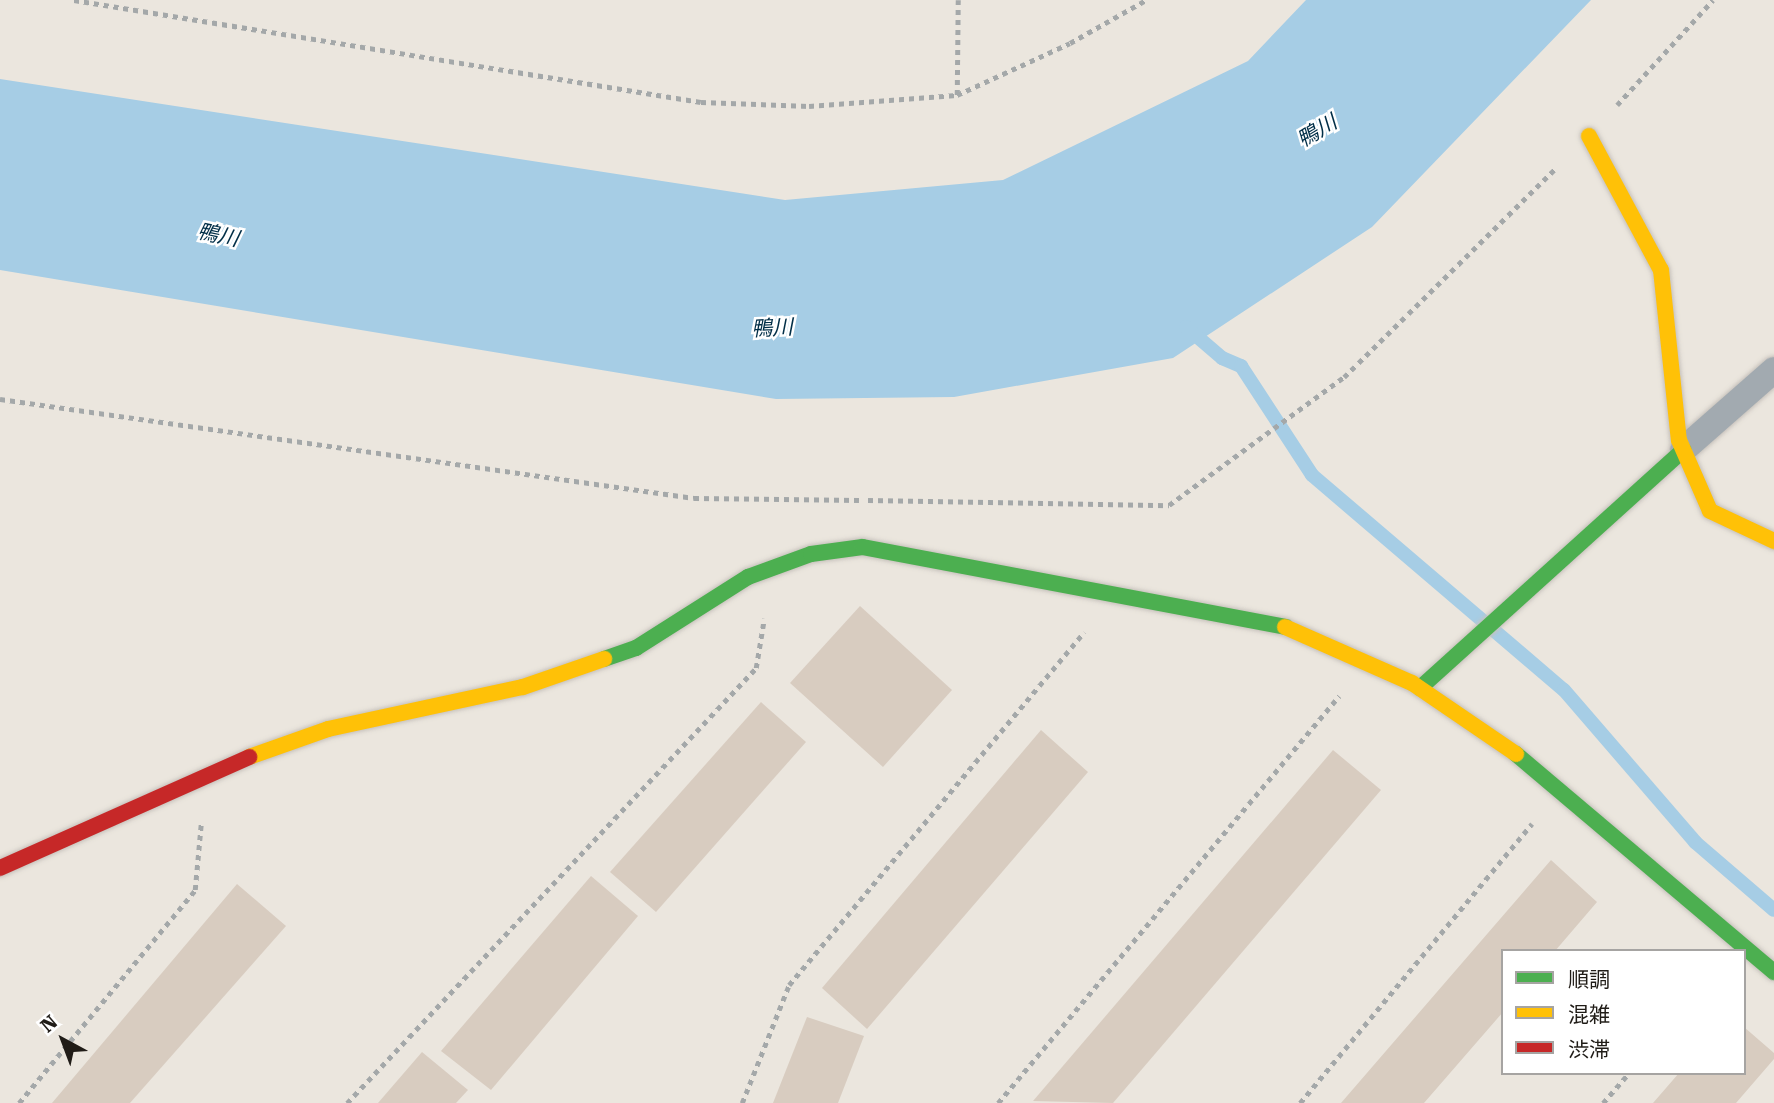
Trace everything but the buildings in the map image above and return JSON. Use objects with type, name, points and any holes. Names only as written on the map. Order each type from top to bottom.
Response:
[{"type":"street","points":[[1589,136],[1661,270],[1683,450],[1710,511],[1774,541]]},
{"type":"street","points":[[1420,688],[1683,450]]},
{"type":"street","points":[[0,869],[207,772],[328,729],[523,687],[623,652],[748,577],[811,554],[863,547],[1297,629],[1420,688],[1489,732],[1774,972]]},
{"type":"lane","points":[[1683,450],[1774,370]]},
{"type":"path","points":[[74,0],[701,102],[809,106],[957,95],[1070,43],[1146,0]]},
{"type":"path","points":[[127,0],[127,9]]},
{"type":"path","points":[[957,95],[958,0]]},
{"type":"path","points":[[0,399],[694,498],[1169,505],[1345,376],[1589,136],[1713,0]]},
{"type":"path","points":[[347,1103],[755,668],[772,569]]},
{"type":"path","points":[[742,1103],[789,985],[1116,594]]},
{"type":"path","points":[[998,1103],[1367,662]]},
{"type":"path","points":[[19,1103],[195,890],[207,772]]},
{"type":"path","points":[[1300,1103],[1560,791]]},
{"type":"path","points":[[1603,1103],[1627,1075]]},
{"type":"water","name":"鴨川","points":[[1306,0],[1591,0],[1372,227],[1173,358],[954,397],[776,399],[0,270],[0,79],[785,200],[1003,180],[1248,61]]},
{"type":"waterway","points":[[1186,327],[1222,358],[1241,366],[1312,475],[1564,690],[1695,842],[1774,910]]},
{"type":"traffic: fast","points":[[1420,688],[1683,450]]},
{"type":"traffic: fast","points":[[604,659],[636,648],[748,577],[811,554],[863,547],[1285,627]]},
{"type":"traffic: fast","points":[[1516,754],[1774,972]]},
{"type":"traffic: slow","points":[[1589,136],[1661,270],[1679,440],[1710,511],[1774,541]]},
{"type":"traffic: slow","points":[[1285,627],[1412,683],[1516,754]]},
{"type":"traffic: slow","points":[[249,757],[328,729],[523,687],[604,659]]},
{"type":"traffic: jam","points":[[0,868],[249,757]]}]
